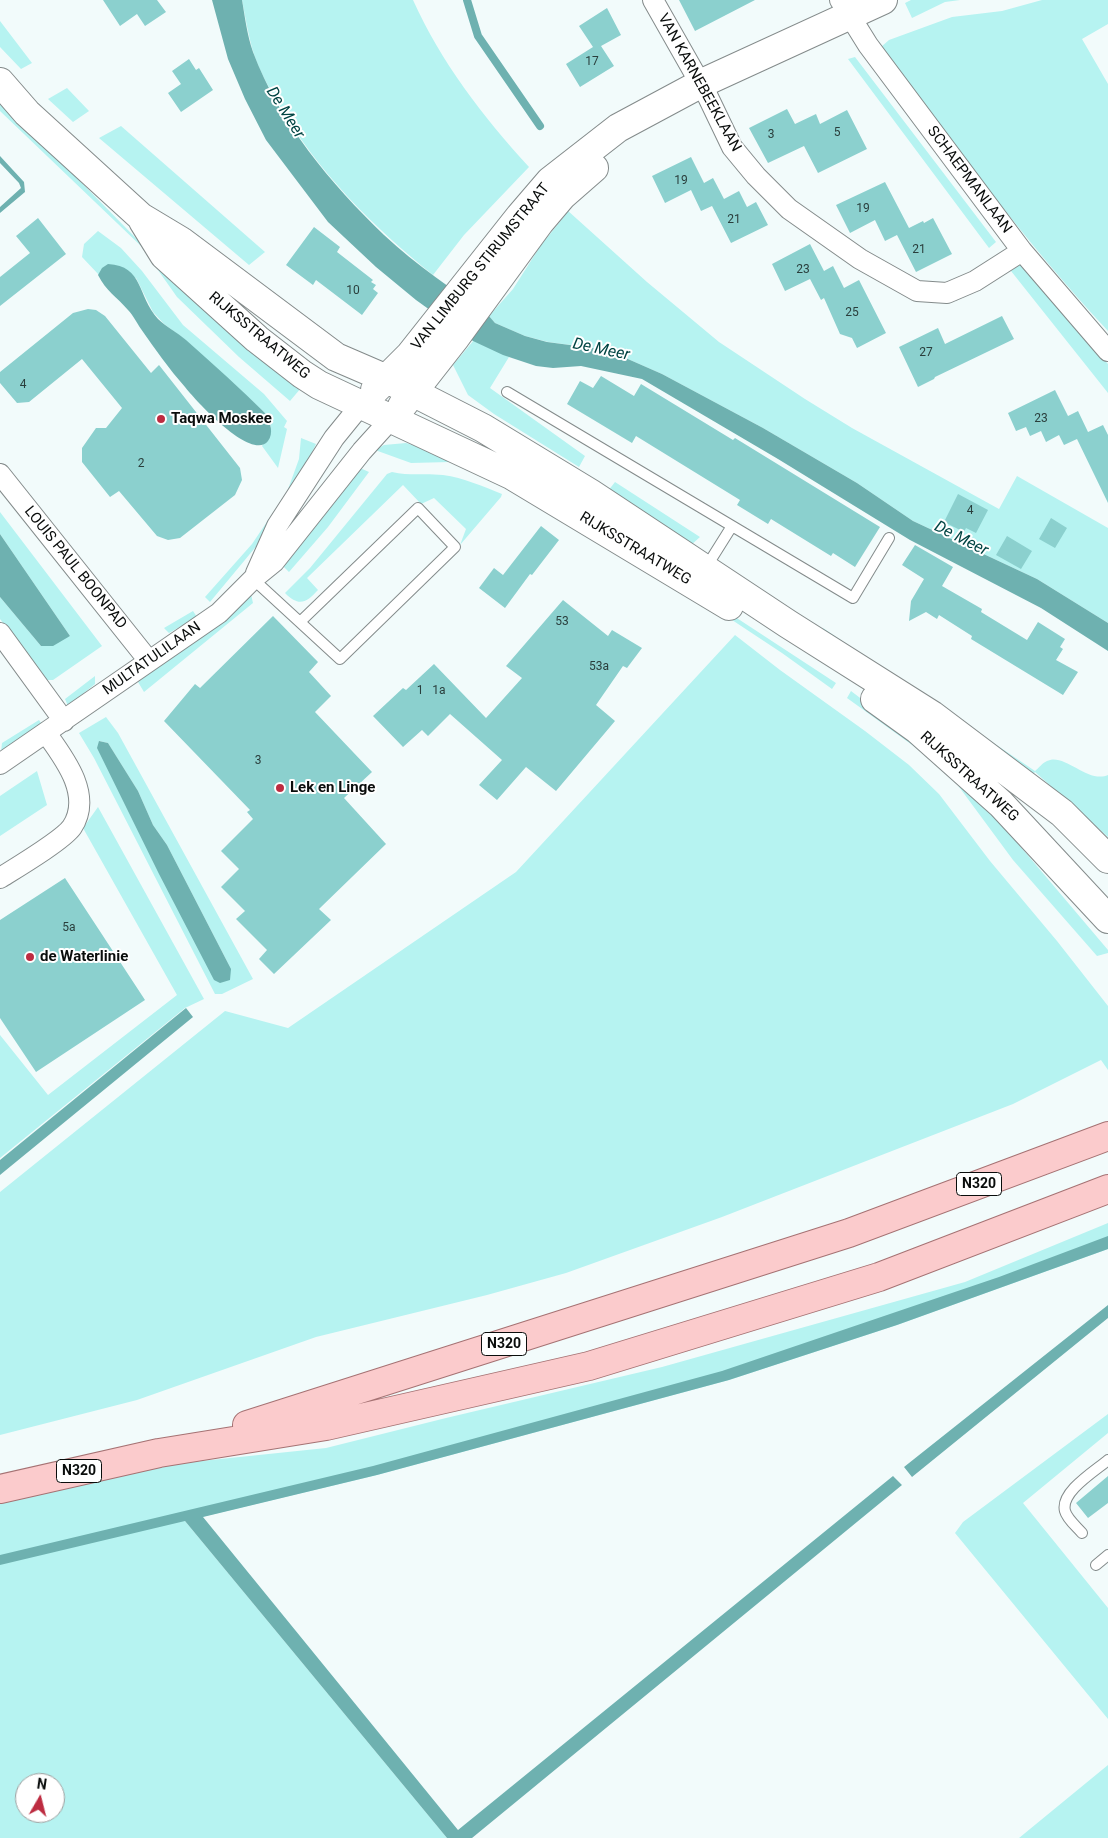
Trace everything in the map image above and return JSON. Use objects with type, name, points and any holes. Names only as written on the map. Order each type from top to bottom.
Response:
[{"type":"main road","name":"N320","points":[[159,1453],[840,1236],[1108,1136]]},
{"type":"main road","name":"N320","points":[[0,1489],[159,1453],[326,1426],[588,1366],[879,1277],[1108,1189]]},
{"type":"street","name":"VAN KARNEBEEKLAAN","points":[[653,0],[704,91],[732,146],[756,176],[789,209],[860,259],[917,291],[947,293],[975,281],[1022,251]]},
{"type":"street","name":"VAN LIMBURG STIRUMSTRAAT","points":[[392,419],[414,392],[446,331],[474,294],[520,216],[550,181],[618,128],[704,91],[845,8],[883,0]]},
{"type":"street","name":"SCHAEPMANLAAN","points":[[845,8],[868,45],[1022,251],[1108,351]]},
{"type":"street","name":"RIJKSSTRAATWEG","points":[[0,82],[27,113],[141,218],[181,241],[336,357],[414,392],[483,428],[557,473],[701,577],[863,689],[918,730],[1001,804],[1108,918]]},
{"type":"street","name":"RIJKSSTRAATWEG","points":[[141,218],[164,255],[257,338],[302,374],[360,406],[511,475],[788,624],[932,715],[1062,813],[1108,859]]},
{"type":"street","name":"VAN LIMBURG STIRUMSTRAAT","points":[[360,406],[410,355],[446,331]]},
{"type":"street","name":"MULTATULILAAN","points":[[253,579],[277,526],[334,438],[360,406]]},
{"type":"street","name":"MULTATULILAAN","points":[[0,764],[219,613],[253,579],[274,562],[362,451],[392,419]]},
{"type":"street","name":"LOUIS PAUL BOONPAD","points":[[0,474],[149,661]]},
{"type":"street","points":[[0,633],[64,721]]},
{"type":"street","points":[[0,878],[63,836],[72,827],[80,806],[78,789],[66,762],[46,733]]},
{"type":"lane","points":[[508,392],[853,598],[889,538]]},
{"type":"lane","points":[[253,579],[340,659],[455,547],[418,508],[300,622]]},
{"type":"lane","points":[[701,577],[732,526]]},
{"type":"lane","points":[[1082,1533],[1065,1513],[1065,1501],[1070,1493],[1108,1460]]},
{"type":"lane","points":[[1096,1565],[1108,1555]]},
{"type":"shaded area","points":[[242,0],[413,0],[436,45],[464,88],[495,129],[529,167],[464,235],[433,275],[367,217],[347,196],[310,152],[293,128],[257,63]]},
{"type":"shaded area","points":[[911,0],[960,0],[945,2],[912,18],[905,3]]},
{"type":"shaded area","points":[[1042,0],[1108,0],[1108,24],[1082,39],[1108,84],[1108,331],[1019,228],[881,47],[889,40],[952,17],[1002,11]]},
{"type":"shaded area","points":[[0,21],[32,63],[21,69],[0,47]]},
{"type":"shaded area","points":[[855,57],[996,242],[989,248],[848,59]]},
{"type":"shaded area","points":[[67,88],[89,111],[73,122],[48,99]]},
{"type":"shaded area","points":[[0,98],[232,336],[301,388],[290,401],[239,357],[177,297],[141,246],[0,111]]},
{"type":"shaded area","points":[[121,126],[265,252],[249,265],[99,138]]},
{"type":"shaded area","points":[[567,210],[647,282],[719,342],[852,428],[999,509],[1017,476],[1108,528],[1108,623],[1037,579],[913,521],[857,483],[763,428],[662,374],[600,349],[548,342],[525,336],[495,323],[489,316],[513,289],[541,245],[563,218]]},
{"type":"shaded area","points":[[98,231],[121,248],[142,271],[183,325],[264,394],[287,421],[284,427],[287,429],[278,468],[262,446],[271,427],[267,415],[183,338],[164,324],[153,312],[136,278],[99,275],[82,257],[84,244]]},
{"type":"shaded area","points":[[1021,263],[1108,364],[1108,393],[1011,271]]},
{"type":"shaded area","points":[[474,340],[509,357],[490,388],[585,456],[579,467],[494,414],[468,395],[453,365]]},
{"type":"shaded area","points":[[301,438],[316,444],[293,493],[259,543],[210,602],[205,597],[252,544],[287,492],[299,459]]},
{"type":"shaded area","points":[[406,443],[461,460],[535,499],[450,462],[411,463],[375,450],[384,445]]},
{"type":"shaded area","points":[[360,468],[369,472],[328,527],[289,572],[282,565]]},
{"type":"shaded area","points":[[392,472],[451,476],[502,494],[460,545],[466,529],[434,498],[421,504],[403,485],[307,578],[318,590],[314,594],[302,602],[298,602],[285,593],[310,568],[387,474]]},
{"type":"shaded area","points":[[615,482],[700,537],[690,546],[608,491]]},
{"type":"shaded area","points":[[0,512],[102,646],[53,680],[46,680],[0,619],[0,597],[41,646],[70,636],[0,534]]},
{"type":"shaded area","points":[[251,594],[253,603],[144,692],[138,682]]},
{"type":"shaded area","points":[[723,609],[836,683],[832,689],[726,616]]},
{"type":"shaded area","points":[[193,611],[197,617],[169,633],[164,628]]},
{"type":"shaded area","points":[[823,628],[1035,771],[1045,762],[1054,759],[1092,775],[1100,777],[1108,775],[1108,837],[1035,772],[1030,778],[826,639]]},
{"type":"shaded area","points":[[735,635],[909,765],[939,794],[990,861],[1108,1006],[1108,1070],[1101,1060],[1013,1104],[722,1217],[566,1273],[487,1295],[316,1337],[137,1400],[0,1435],[0,1192],[225,1011],[288,1028],[516,872]]},
{"type":"shaded area","points":[[95,676],[95,684],[68,706],[65,699]]},
{"type":"shaded area","points":[[851,691],[927,749],[926,755],[847,698]]},
{"type":"shaded area","points":[[106,717],[118,733],[253,979],[222,994],[215,994],[94,758],[79,733]],"holes":[[[99,741],[108,743],[138,791],[153,825],[167,845],[231,969]]]},
{"type":"shaded area","points":[[39,720],[43,726],[1,752],[2,743]]},
{"type":"shaded area","points":[[37,771],[47,805],[0,836],[0,796]]},
{"type":"shaded area","points":[[959,774],[1108,950],[1108,953],[1097,956],[1013,860],[951,776]]},
{"type":"shaded area","points":[[98,807],[204,999],[185,1008],[0,1158],[0,1035],[48,1095],[177,995],[83,828]]},
{"type":"shaded area","points":[[1108,1223],[1108,1249],[897,1325],[729,1380],[377,1475],[185,1521],[447,1838],[0,1838],[0,1500],[134,1468],[326,1448],[662,1367],[965,1282]]},
{"type":"shaded area","points":[[1108,1414],[1108,1433],[1023,1503],[1108,1608],[1108,1719],[955,1533],[963,1522]]},
{"type":"shaded area","points":[[1108,1765],[1108,1838],[1019,1838]]},
{"type":"water","name":"De Meer","points":[[212,0],[242,0],[253,52],[277,103],[308,151],[345,195],[396,246],[489,316],[495,323],[525,336],[547,342],[600,349],[621,356],[662,374],[763,428],[857,483],[913,521],[1037,579],[1108,623],[1108,651],[1041,608],[910,540],[642,379],[581,366],[553,368],[536,366],[503,355],[473,341],[416,300],[376,267],[328,222],[266,140],[245,99],[228,59]]},
{"type":"water","points":[[0,156],[24,182],[25,192],[0,213],[0,207],[21,188],[19,183],[0,163]]},
{"type":"water","points":[[108,264],[120,266],[128,270],[139,284],[146,301],[158,319],[186,340],[267,415],[271,431],[268,441],[260,445],[250,443],[238,437],[212,416],[191,394],[162,359],[130,312],[101,281],[98,275],[102,268]]},
{"type":"water","points":[[0,534],[70,636],[53,646],[41,646],[0,597]]},
{"type":"water","points":[[99,741],[108,743],[138,791],[153,825],[167,845],[231,969],[230,980],[220,983],[214,980],[97,748]]},
{"type":"water","points":[[186,1008],[193,1017],[0,1175],[0,1160]]},
{"type":"water","points":[[1108,1236],[1108,1249],[897,1325],[729,1380],[377,1475],[203,1517],[458,1830],[893,1476],[902,1485],[472,1838],[447,1838],[185,1521],[0,1565],[0,1555],[373,1466],[722,1371],[999,1277]]},
{"type":"water","points":[[1108,1305],[1108,1318],[912,1477],[904,1467]]},
{"type":"building","points":[[103,0],[157,0],[166,12],[145,26],[137,14],[120,26]]},
{"type":"building","points":[[679,0],[755,0],[695,31]]},
{"type":"building","points":[[607,8],[621,35],[601,46],[614,66],[580,87],[566,64],[593,47],[579,26]]},
{"type":"building","points":[[189,59],[196,70],[199,68],[213,90],[181,112],[168,93],[181,84],[172,71]]},
{"type":"building","points":[[787,109],[795,124],[816,114],[820,124],[847,110],[867,149],[818,173],[804,146],[768,163],[749,128]]},
{"type":"building","points":[[691,157],[704,183],[713,178],[724,199],[739,191],[747,207],[756,202],[768,225],[731,243],[712,206],[701,211],[691,190],[665,203],[652,176]]},
{"type":"building","points":[[885,182],[909,228],[933,218],[952,254],[916,272],[897,235],[885,241],[875,220],[850,233],[836,205]]},
{"type":"building","points":[[38,218],[66,254],[0,306],[0,277],[30,253],[16,236]]},
{"type":"building","points":[[314,227],[340,247],[337,252],[373,280],[371,282],[376,285],[373,289],[378,293],[362,315],[316,280],[313,285],[286,265]]},
{"type":"building","points":[[810,244],[824,271],[833,266],[844,288],[859,280],[886,333],[857,348],[852,338],[840,334],[824,298],[821,300],[810,279],[785,291],[772,264]]},
{"type":"building","name":"Taqwa Moskee","points":[[88,309],[96,310],[105,316],[151,373],[159,365],[240,468],[242,480],[235,495],[180,538],[168,540],[157,536],[119,491],[110,497],[82,462],[82,448],[96,428],[106,428],[122,408],[82,359],[29,402],[17,403],[0,383],[0,372],[73,313]]},
{"type":"building","points":[[1002,316],[1014,339],[918,387],[899,347],[938,328],[945,344]]},
{"type":"building","points":[[601,376],[634,396],[641,384],[733,440],[735,438],[880,527],[855,567],[833,553],[831,556],[771,519],[768,524],[737,505],[740,500],[636,436],[632,443],[567,404],[580,381],[593,388]]},
{"type":"building","points":[[1055,390],[1068,416],[1078,411],[1088,432],[1103,425],[1108,435],[1108,503],[1077,439],[1064,445],[1059,435],[1046,442],[1041,431],[1030,436],[1026,427],[1016,431],[1008,413]]},
{"type":"building","points":[[958,494],[988,510],[976,533],[966,528],[964,532],[944,522]]},
{"type":"building","points":[[1051,518],[1067,528],[1055,548],[1039,539]]},
{"type":"building","points":[[541,526],[559,540],[532,575],[530,574],[505,608],[479,588],[494,568],[503,575]]},
{"type":"building","points":[[1007,536],[1032,551],[1021,569],[996,555]]},
{"type":"building","points":[[915,545],[953,567],[942,586],[982,609],[981,612],[1027,640],[1038,622],[1065,639],[1060,647],[1063,649],[1056,660],[1078,672],[1063,695],[971,639],[972,636],[939,615],[937,619],[926,612],[909,621],[911,601],[924,579],[902,565]]},
{"type":"building","points":[[563,600],[608,636],[612,630],[642,648],[627,668],[623,666],[596,705],[615,721],[556,791],[526,767],[497,800],[479,785],[502,760],[450,714],[428,736],[422,730],[403,747],[373,716],[403,688],[406,690],[434,664],[486,718],[522,678],[506,666]]},
{"type":"building","name":"Lek en Linge","points":[[273,616],[318,662],[309,672],[331,696],[315,712],[372,772],[344,798],[386,844],[319,909],[331,920],[274,974],[259,959],[267,950],[236,919],[245,911],[221,887],[239,869],[221,851],[253,819],[247,812],[250,810],[164,721],[195,684],[200,688]]},
{"type":"building","points":[[65,878],[145,1000],[36,1072],[0,1018],[0,920]]},
{"type":"building","points":[[1108,1476],[1108,1503],[1088,1518],[1076,1503]]},
{"type":"waterway","points":[[467,0],[478,36],[540,126]]},
{"type":"place","name":"Taqwa Moskee","points":[[161,419]]},
{"type":"place","name":"Lek en Linge","points":[[280,788]]},
{"type":"place","name":"de Waterlinie","points":[[30,957]]}]
